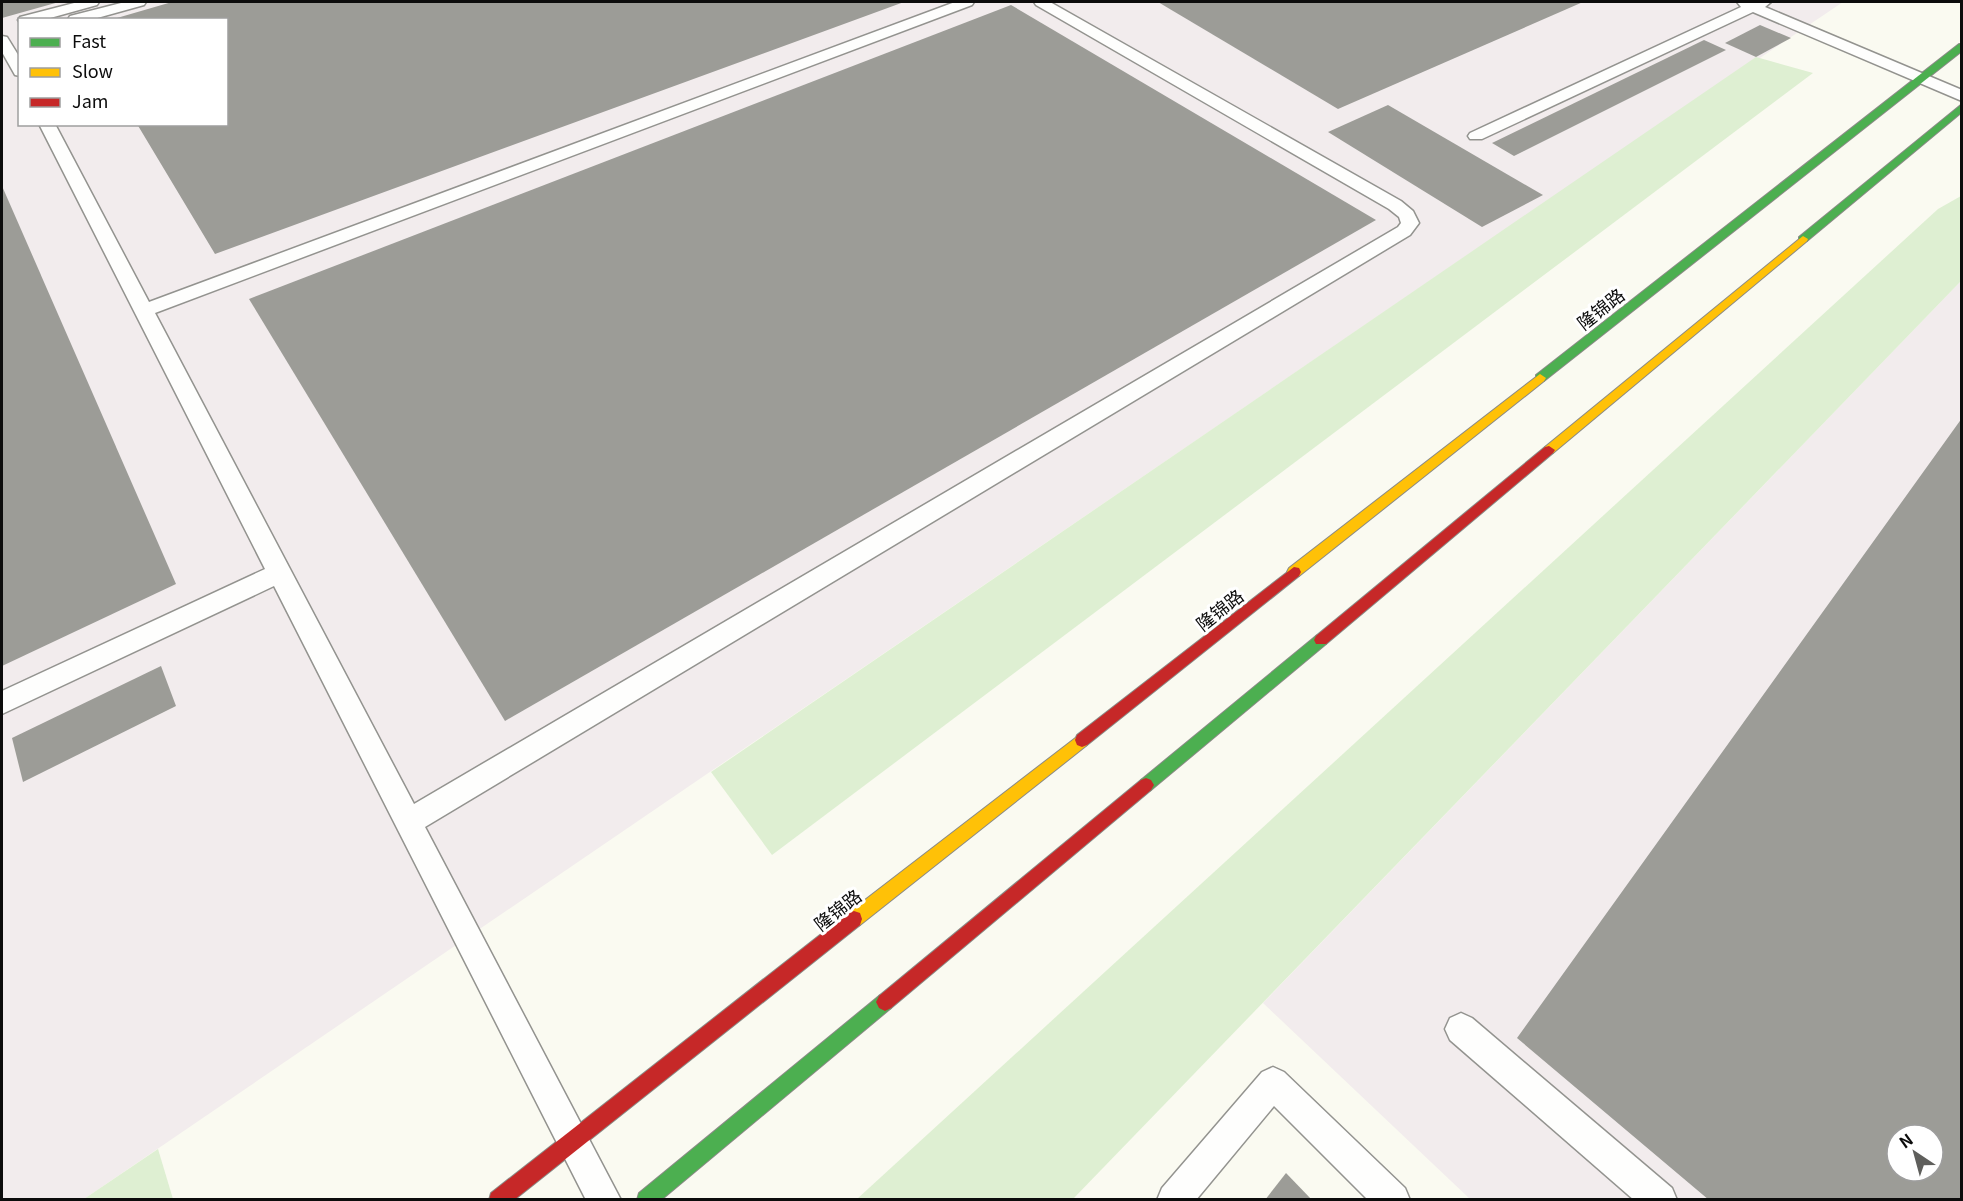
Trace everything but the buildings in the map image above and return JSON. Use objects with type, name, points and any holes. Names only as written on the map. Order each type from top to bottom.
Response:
[{"type":"main road","name":"隆锦路","points":[[498,1200],[1962,46]]},
{"type":"main road","points":[[646,1200],[1962,107]]},
{"type":"lane","points":[[41,18],[92,2]]},
{"type":"lane","points":[[81,18],[139,2]]},
{"type":"lane","points":[[143,311],[966,2]]},
{"type":"lane","points":[[408,822],[1404,231],[1410,223],[1407,215],[1395,205],[1041,2]]},
{"type":"lane","points":[[1476,136],[1752,3],[1962,96]]},
{"type":"lane","points":[[18,26],[2,39],[18,68]]},
{"type":"lane","points":[[48,126],[604,1200]]},
{"type":"lane","points":[[2,703],[279,573]]},
{"type":"lane","points":[[1461,1029],[1660,1200]]},
{"type":"lane","points":[[1174,1200],[1273,1083],[1393,1200]]},
{"type":"shaded area","points":[[2,2],[1843,2],[1491,239],[84,1199],[2,1200]]},
{"type":"shaded area","points":[[1961,281],[1961,1199],[1470,1199],[1263,1003]]},
{"type":"green space","points":[[1756,57],[1813,73],[772,855],[711,772]]},
{"type":"green space","points":[[1961,196],[1961,281],[1073,1199],[857,1199],[1938,209]]},
{"type":"green space","points":[[158,1149],[173,1199],[84,1199]]},
{"type":"traffic: fast","points":[[1540,378],[1962,46]]},
{"type":"traffic: fast","points":[[1803,239],[1962,107]]},
{"type":"traffic: fast","points":[[1146,785],[1321,640]]},
{"type":"traffic: fast","points":[[646,1200],[885,1002]]},
{"type":"traffic: slow","points":[[1549,450],[1803,239]]},
{"type":"traffic: slow","points":[[1294,572],[1540,378]]},
{"type":"traffic: slow","points":[[854,919],[1082,740]]},
{"type":"traffic: jam","points":[[1321,640],[1549,450]]},
{"type":"traffic: jam","points":[[1082,740],[1294,572]]},
{"type":"traffic: jam","points":[[885,1002],[1146,785]]},
{"type":"traffic: jam","points":[[498,1200],[854,919]]}]
